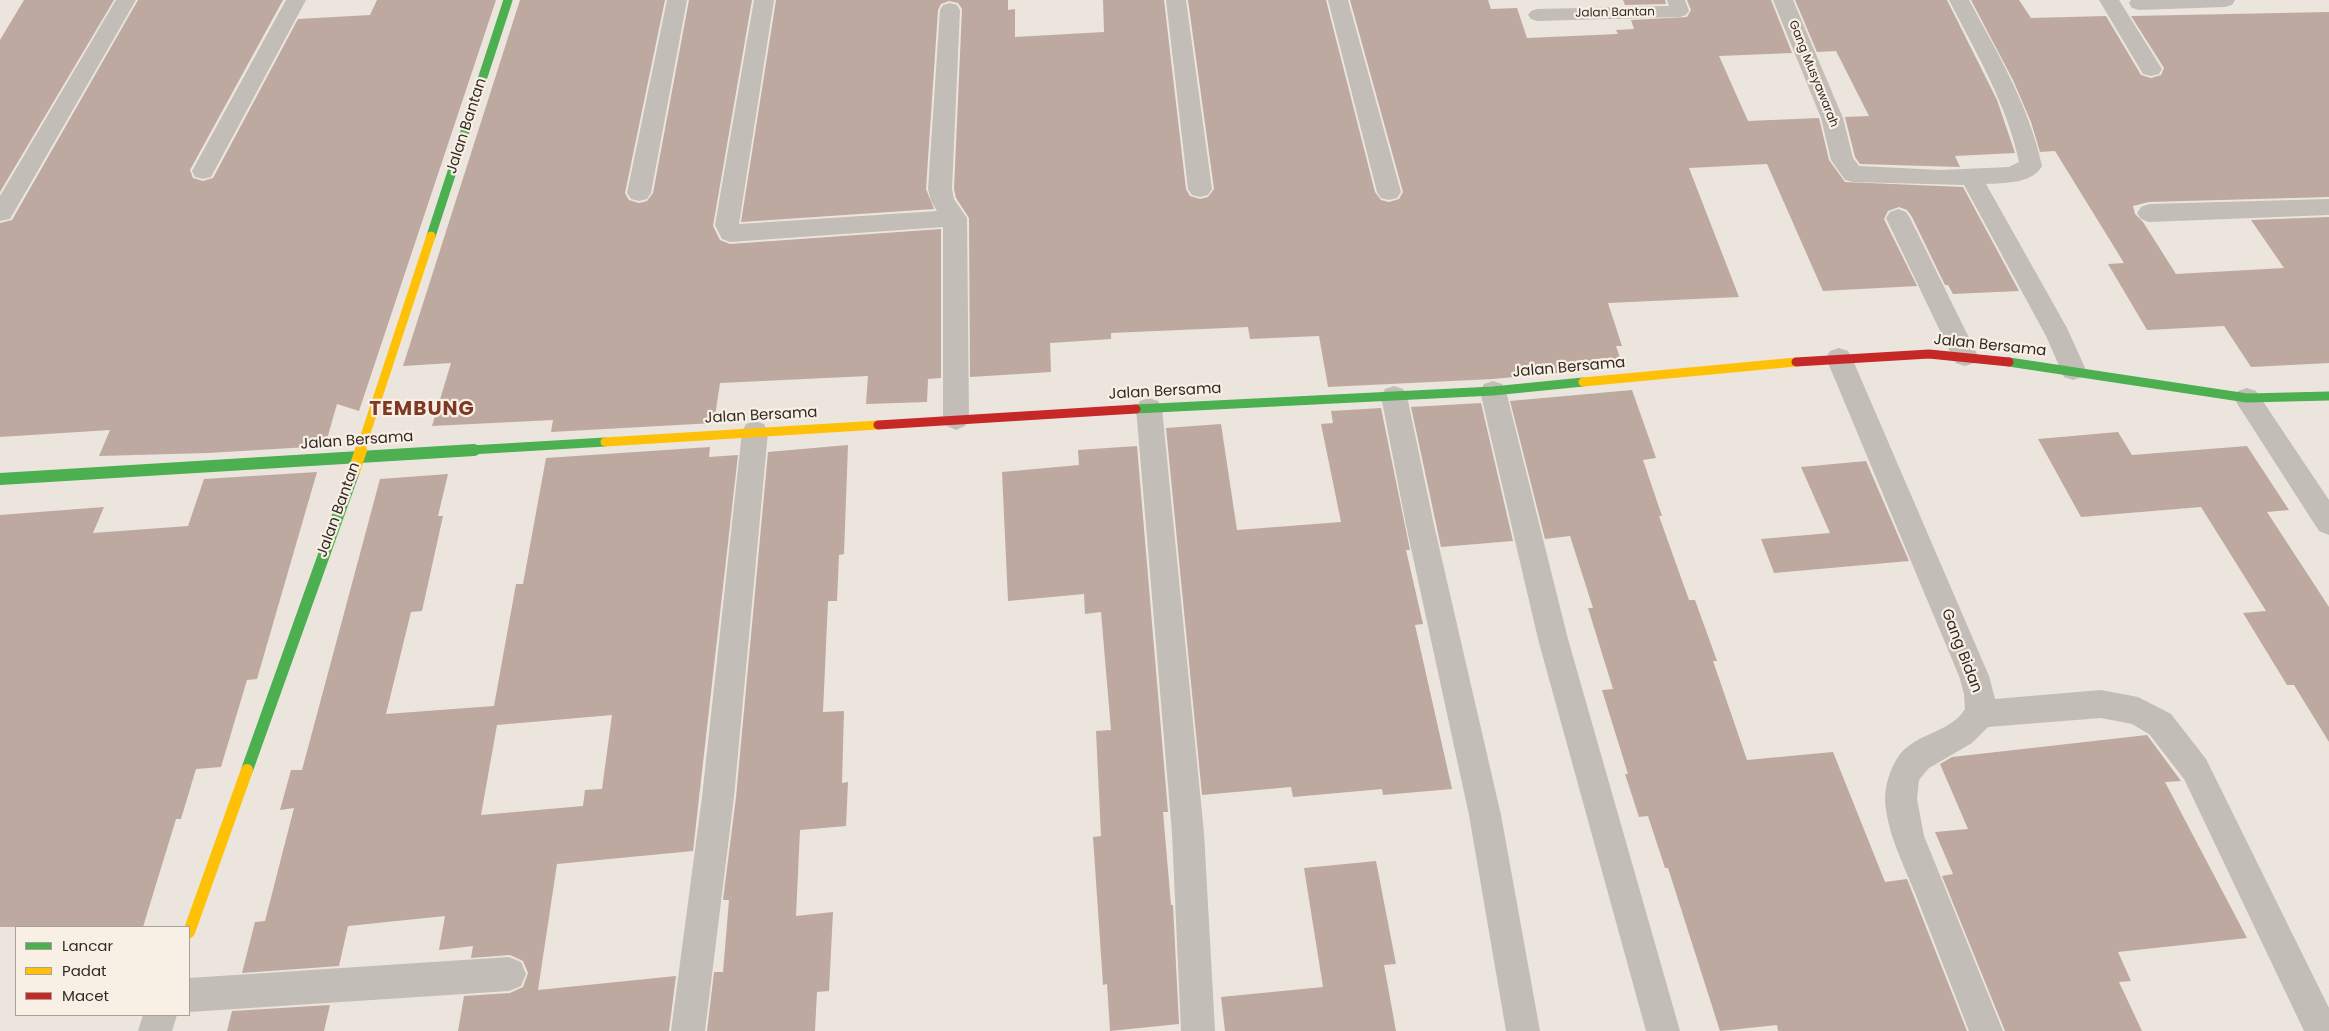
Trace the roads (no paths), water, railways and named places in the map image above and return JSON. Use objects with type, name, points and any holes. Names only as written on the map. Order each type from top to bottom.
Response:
[{"type":"street","points":[[2,213],[126,0]]},
{"type":"street","points":[[203,171],[296,0]]},
{"type":"street","name":"Jalan Bantan","points":[[190,929],[359,456],[508,0]]},
{"type":"street","points":[[639,193],[677,0]]},
{"type":"street","points":[[764,0],[728,225],[730,233],[955,218]]},
{"type":"street","points":[[1176,0],[1200,189]]},
{"type":"street","points":[[1338,0],[1389,192]]},
{"type":"street","name":"Gang Musyawarah","points":[[1783,0],[1832,118],[1842,160],[1853,174],[1940,178],[1970,176]]},
{"type":"street","points":[[1959,0],[2014,107],[2028,141],[2031,166],[2012,176],[1970,176],[2058,335],[2073,370]]},
{"type":"street","points":[[2109,0],[2151,69]]},
{"type":"street","points":[[2139,3],[2225,0]]},
{"type":"street","points":[[950,10],[940,189],[943,201],[955,218],[956,420]]},
{"type":"street","points":[[2148,213],[2329,207]]},
{"type":"street","points":[[1898,218],[1965,356]]},
{"type":"street","name":"Jalan Bersama","points":[[0,479],[1150,408],[1493,391],[1838,358],[1929,354],[1965,356],[2073,370],[2247,398],[2329,396]]},
{"type":"street","name":"Gang Bidan","points":[[1838,358],[1974,676],[1980,697],[1979,714],[1969,728],[1953,739],[1928,750],[1908,767],[1901,784],[1900,806],[1908,836],[1986,1031]]},
{"type":"street","points":[[1493,391],[1553,639],[1663,1031]]},
{"type":"street","points":[[1394,396],[1420,525],[1485,815],[1523,1031]]},
{"type":"street","points":[[2247,398],[2329,522]]},
{"type":"street","points":[[1150,408],[1187,823],[1198,1031]]},
{"type":"street","points":[[688,1031],[696,957],[718,798],[755,432]]},
{"type":"street","points":[[1979,714],[2101,704],[2138,710],[2160,724],[2195,769],[2322,1031]]},
{"type":"street","points":[[190,994],[509,974]]},
{"type":"street","points":[[155,1031],[160,1016]]},
{"type":"lane","name":"Jalan Bantan","points":[[1537,15],[1680,12],[1676,0]]},
{"type":"district","name":"TEMBUNG","points":[[422,410]]}]
